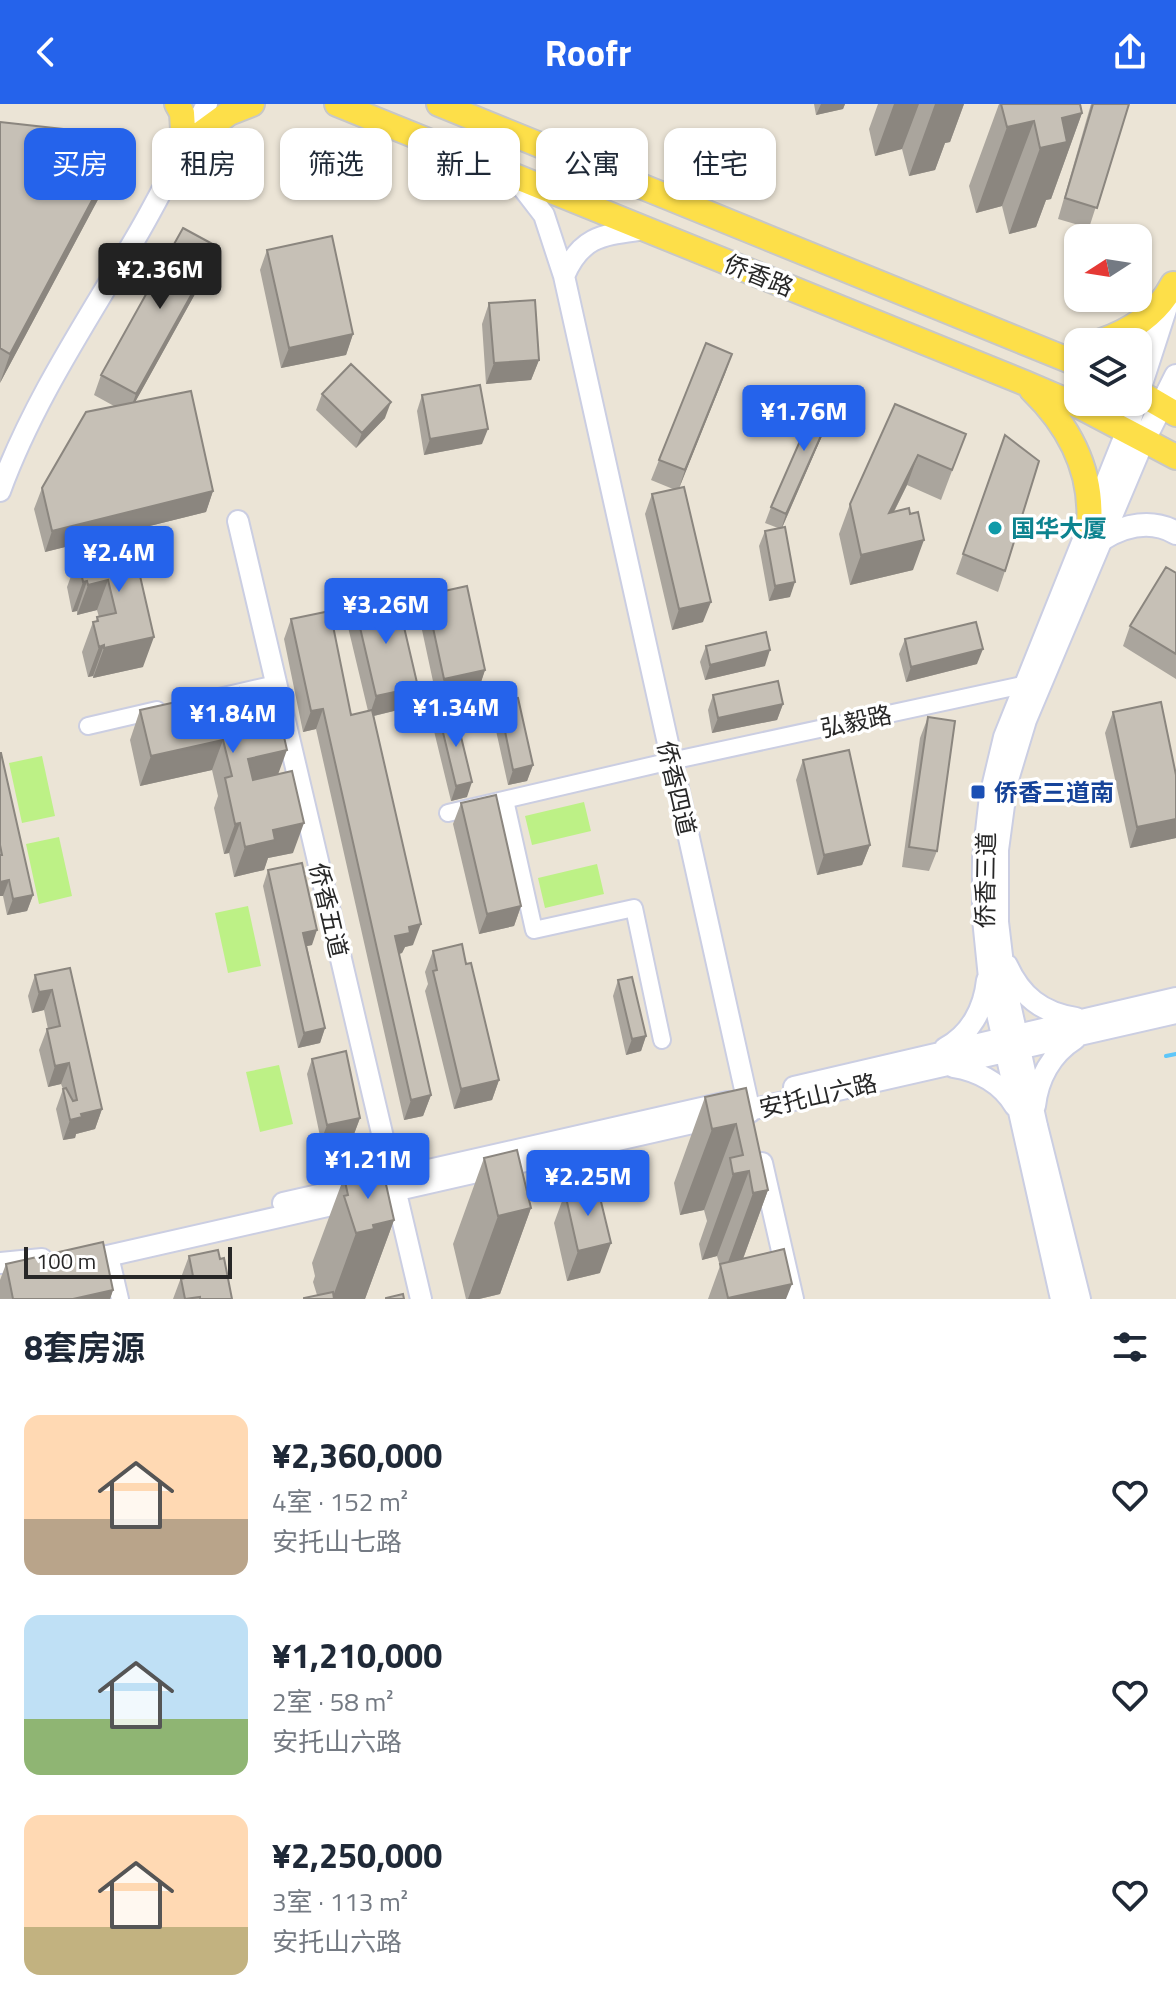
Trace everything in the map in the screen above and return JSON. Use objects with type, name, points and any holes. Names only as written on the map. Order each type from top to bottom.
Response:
[{"type":"main road","points":[[177,104],[182,113],[183,128]]},
{"type":"main road","points":[[209,128],[229,113],[252,104]]},
{"type":"main road","name":"侨香路","points":[[337,104],[408,133]]},
{"type":"main road","name":"侨香路","points":[[439,104],[1064,358]]},
{"type":"main road","name":"侨香路","points":[[520,178],[1025,383],[1176,457]]},
{"type":"main road","points":[[1128,328],[1139,323],[1163,301],[1174,279]]},
{"type":"main road","points":[[1152,348],[1174,279]]},
{"type":"main road","points":[[1036,347],[1064,346]]},
{"type":"main road","points":[[1136,435],[1169,410],[1176,376]]},
{"type":"main road","points":[[1025,383],[1056,417],[1075,446],[1088,489],[1096,532],[1146,524],[1159,525],[1176,533]]},
{"type":"main road","points":[[1135,416],[1136,435]]},
{"type":"street","points":[[194,128],[207,104]]},
{"type":"street","name":"侨香四道","points":[[520,184],[544,215],[564,276],[793,1299]]},
{"type":"street","points":[[0,491],[72,341],[137,237],[156,200]]},
{"type":"street","points":[[564,276],[572,258],[584,244],[605,236],[646,229]]},
{"type":"street","name":"侨香三道","points":[[1061,1299],[1011,1044],[987,965],[982,886],[986,826],[1004,737],[1032,683],[1136,435]]},
{"type":"street","name":"侨香五道","points":[[238,521],[421,1299]]},
{"type":"street","name":"弘毅路","points":[[448,813],[1032,683]]},
{"type":"street","name":"侨香三道","points":[[1011,1044],[997,889],[1002,816],[1032,683]]},
{"type":"street","points":[[204,700],[276,684]]},
{"type":"street","points":[[88,726],[175,706]]},
{"type":"street","points":[[505,800],[534,930],[634,908],[662,1040]]},
{"type":"street","points":[[1000,938],[1009,969],[1029,999],[1057,1014],[1091,1025],[1064,1047],[1047,1068],[1028,1121]]},
{"type":"street","points":[[933,1062],[970,1028],[985,994],[987,965]]},
{"type":"street","name":"安托山六路","points":[[393,1185],[10,1281],[3,1263],[41,1259],[393,1185],[752,1118],[933,1062],[1091,1025],[1176,998]]},
{"type":"street","name":"安托山六路","points":[[1091,1025],[1176,1013]]},
{"type":"street","points":[[933,1062],[962,1068],[988,1079],[1028,1121]]},
{"type":"street","name":"侨香三道","points":[[1028,1121],[1080,1299]]},
{"type":"street","points":[[110,1256],[120,1299]]},
{"type":"green space","points":[[42,756],[55,816],[22,823],[9,763]]},
{"type":"green space","points":[[584,802],[591,831],[532,845],[525,816]]},
{"type":"green space","points":[[59,837],[72,896],[39,904],[26,844]]},
{"type":"green space","points":[[597,864],[604,894],[545,908],[538,878]]},
{"type":"green space","points":[[248,906],[261,966],[228,973],[215,913]]},
{"type":"green space","points":[[279,1065],[293,1124],[260,1132],[246,1072]]},
{"type":"building","points":[[1001,104],[1080,104],[1082,113],[1062,118],[1067,142],[1040,148],[1034,121],[1007,127]]},
{"type":"building","points":[[1093,104],[1129,104],[1097,208],[1065,198]]},
{"type":"building","points":[[0,122],[54,128],[24,128],[24,200],[92,200],[10,354],[0,348]]},
{"type":"building","points":[[183,228],[218,247],[136,394],[101,375]]},
{"type":"building","points":[[332,236],[353,334],[289,348],[267,250]]},
{"type":"building","points":[[535,300],[539,360],[494,363],[489,303]]},
{"type":"building","points":[[706,343],[732,354],[685,470],[659,460]]},
{"type":"building","points":[[351,364],[391,402],[362,433],[322,394]]},
{"type":"building","points":[[480,385],[488,429],[430,439],[422,395]]},
{"type":"building","points":[[191,391],[213,491],[52,531],[42,488],[86,412]]},
{"type":"building","points":[[821,393],[837,400],[786,514],[771,507]]},
{"type":"building","points":[[895,404],[966,434],[952,470],[918,455],[889,513],[909,508],[910,514],[918,512],[924,540],[861,555],[850,504]]},
{"type":"building","name":"国华大厦","points":[[1005,435],[1039,461],[1005,571],[963,554]]},
{"type":"building","points":[[684,487],[711,602],[679,609],[652,494]]},
{"type":"building","points":[[785,527],[795,582],[775,586],[765,531]]},
{"type":"building","points":[[132,541],[154,637],[99,647],[93,622],[98,621],[97,617],[116,613],[108,580],[88,585],[87,581],[83,582],[78,557],[82,556],[82,552]]},
{"type":"building","points":[[1166,567],[1176,573],[1176,654],[1130,626]]},
{"type":"building","points":[[467,586],[485,670],[444,679],[426,595]]},
{"type":"building","points":[[397,597],[418,687],[376,696],[355,606]]},
{"type":"building","points":[[330,611],[351,715],[372,710],[421,924],[409,927],[410,933],[395,936],[431,1095],[411,1100],[323,709],[311,711],[291,619]]},
{"type":"building","points":[[976,622],[983,649],[911,667],[905,639]]},
{"type":"building","points":[[766,632],[770,650],[710,665],[706,646]]},
{"type":"building","points":[[778,681],[783,704],[718,718],[713,695]]},
{"type":"building","points":[[239,688],[242,704],[275,697],[287,750],[248,759],[253,780],[292,771],[304,823],[273,830],[275,840],[245,847],[240,823],[235,824],[225,778],[232,776],[223,740],[151,756],[140,710]]},
{"type":"building","points":[[518,698],[533,765],[513,770],[499,702]]},
{"type":"building","points":[[1161,702],[1176,775],[1176,819],[1137,827],[1113,712]]},
{"type":"building","points":[[455,712],[472,782],[456,786],[439,716]]},
{"type":"building","points":[[928,717],[955,721],[937,851],[909,847]]},
{"type":"building","points":[[849,750],[870,845],[824,855],[803,760]]},
{"type":"building","points":[[0,753],[33,895],[13,899],[9,880],[0,882]]},
{"type":"building","points":[[496,795],[521,906],[487,914],[461,803]]},
{"type":"building","points":[[302,863],[317,930],[303,933],[325,1028],[304,1033],[268,870]]},
{"type":"building","points":[[462,944],[466,964],[471,963],[499,1080],[461,1089],[433,971],[437,970],[433,951]]},
{"type":"building","points":[[70,968],[102,1109],[70,1120],[63,1089],[66,1088],[73,1101],[77,1100],[69,1063],[55,1066],[47,1029],[60,1026],[52,990],[39,992],[35,975]]},
{"type":"building","points":[[632,977],[646,1036],[632,1039],[618,980]]},
{"type":"building","points":[[346,1051],[360,1118],[327,1125],[312,1059]]},
{"type":"building","points":[[746,1088],[768,1190],[753,1193],[749,1171],[733,1174],[730,1158],[743,1155],[736,1124],[712,1129],[705,1097]]},
{"type":"building","points":[[517,1150],[531,1208],[498,1216],[484,1158]]},
{"type":"building","points":[[383,1171],[394,1220],[356,1233],[344,1196],[348,1195],[344,1177]]},
{"type":"building","points":[[597,1185],[611,1243],[578,1251],[565,1193]]},
{"type":"building","points":[[103,1242],[113,1290],[73,1299],[13,1299],[6,1264]]},
{"type":"building","points":[[784,1249],[792,1284],[728,1298],[720,1264]]},
{"type":"building","points":[[218,1250],[220,1259],[224,1258],[232,1299],[185,1299],[181,1279],[193,1276],[189,1256]]},
{"type":"building","points":[[333,1292],[334,1299],[304,1299],[304,1298]]},
{"type":"building","points":[[403,1294],[404,1299],[386,1299],[386,1298]]},
{"type":"waterway","points":[[1166,1056],[1176,1054]]},
{"type":"place","name":"国华大厦","points":[[995,528]]},
{"type":"place","name":"侨香三道南","points":[[978,792]]}]
